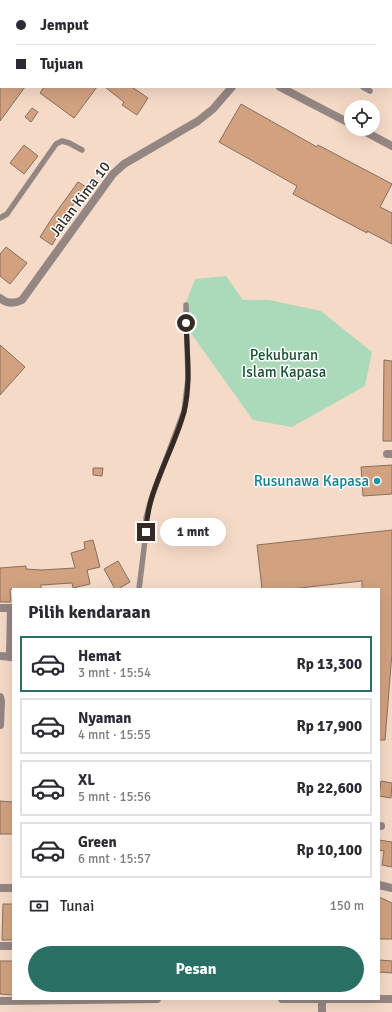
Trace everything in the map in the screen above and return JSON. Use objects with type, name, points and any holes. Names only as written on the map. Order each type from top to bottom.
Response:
[{"type":"street","name":"Jalan Kima 10","points":[[0,298],[4,302],[11,303],[22,300],[113,174],[124,164],[198,121],[213,108],[231,88]]},
{"type":"street","points":[[282,88],[344,120]]},
{"type":"street","points":[[373,136],[392,146]]},
{"type":"street","points":[[0,608],[12,608],[12,657],[0,656]]},
{"type":"street","points":[[0,698],[0,725]]},
{"type":"street","points":[[380,885],[392,888]]},
{"type":"street","points":[[0,888],[12,888]]},
{"type":"street","points":[[0,946],[12,946]]},
{"type":"street","points":[[380,999],[392,999]]},
{"type":"street","points":[[0,1001],[78,1000]]},
{"type":"street","points":[[322,1000],[322,1012]]},
{"type":"lane","points":[[366,88],[370,91]]},
{"type":"lane","points":[[0,218],[7,214],[56,144],[62,141],[82,150]]},
{"type":"lane","points":[[139,588],[146,532],[146,518],[151,499],[184,411],[188,379],[186,304]]},
{"type":"green space","name":"Pekuburan Islam Kapasa","points":[[226,276],[243,300],[269,300],[321,311],[372,352],[365,386],[292,427],[253,420],[180,318],[195,279]]},
{"type":"building","points":[[0,88],[24,88],[0,121]]},
{"type":"building","points":[[43,88],[96,88],[74,118],[40,93]]},
{"type":"building","points":[[106,88],[133,88],[148,98],[137,115],[122,105],[124,102]]},
{"type":"building","points":[[241,104],[317,147],[318,145],[392,184],[380,207],[392,213],[392,244],[367,231],[367,233],[293,194],[297,186],[219,142]]},
{"type":"building","points":[[32,108],[38,112],[31,122],[25,117]]},
{"type":"building","points":[[24,145],[38,156],[24,174],[10,163]]},
{"type":"building","points":[[78,182],[86,187],[60,223],[64,226],[52,245],[40,237]]},
{"type":"building","points":[[6,247],[27,263],[10,284],[0,276],[0,254]]},
{"type":"building","points":[[0,345],[25,367],[0,395]]},
{"type":"building","name":"Rusunawa Kapasa","points":[[384,360],[392,361],[392,441],[383,441]]},
{"type":"building","name":"Rusunawa Kapasa","points":[[392,465],[392,494],[363,496],[361,467]]},
{"type":"building","points":[[93,468],[103,468],[102,476],[93,475]]},
{"type":"building","points":[[392,530],[392,653],[385,740],[380,740],[380,588],[362,588],[362,581],[300,588],[262,588],[257,545]]},
{"type":"building","points":[[93,540],[100,567],[87,570],[90,584],[73,588],[72,583],[41,585],[41,588],[12,588],[10,589],[11,602],[0,602],[0,568],[26,566],[26,569],[41,570],[75,568],[71,553],[85,549],[84,542]]},
{"type":"building","points":[[118,561],[130,582],[120,588],[114,588],[104,569]]},
{"type":"building","points":[[381,781],[392,783],[391,798],[380,796]]},
{"type":"building","points":[[0,801],[12,802],[12,834],[0,834]]},
{"type":"building","points":[[380,840],[392,842],[392,867],[382,865],[384,851],[380,850]]},
{"type":"building","points":[[380,897],[392,903],[392,939],[380,939]]},
{"type":"building","points":[[3,904],[12,904],[12,940],[2,940]]},
{"type":"building","points":[[380,960],[392,961],[392,973],[380,972]]},
{"type":"building","points":[[0,961],[12,961],[12,995],[0,994]]},
{"type":"place","name":"Rusunawa Kapasa","points":[[377,481]]},
{"type":"route","points":[[146,532],[146,518],[151,499],[178,431],[184,411],[188,379],[186,323]]}]
